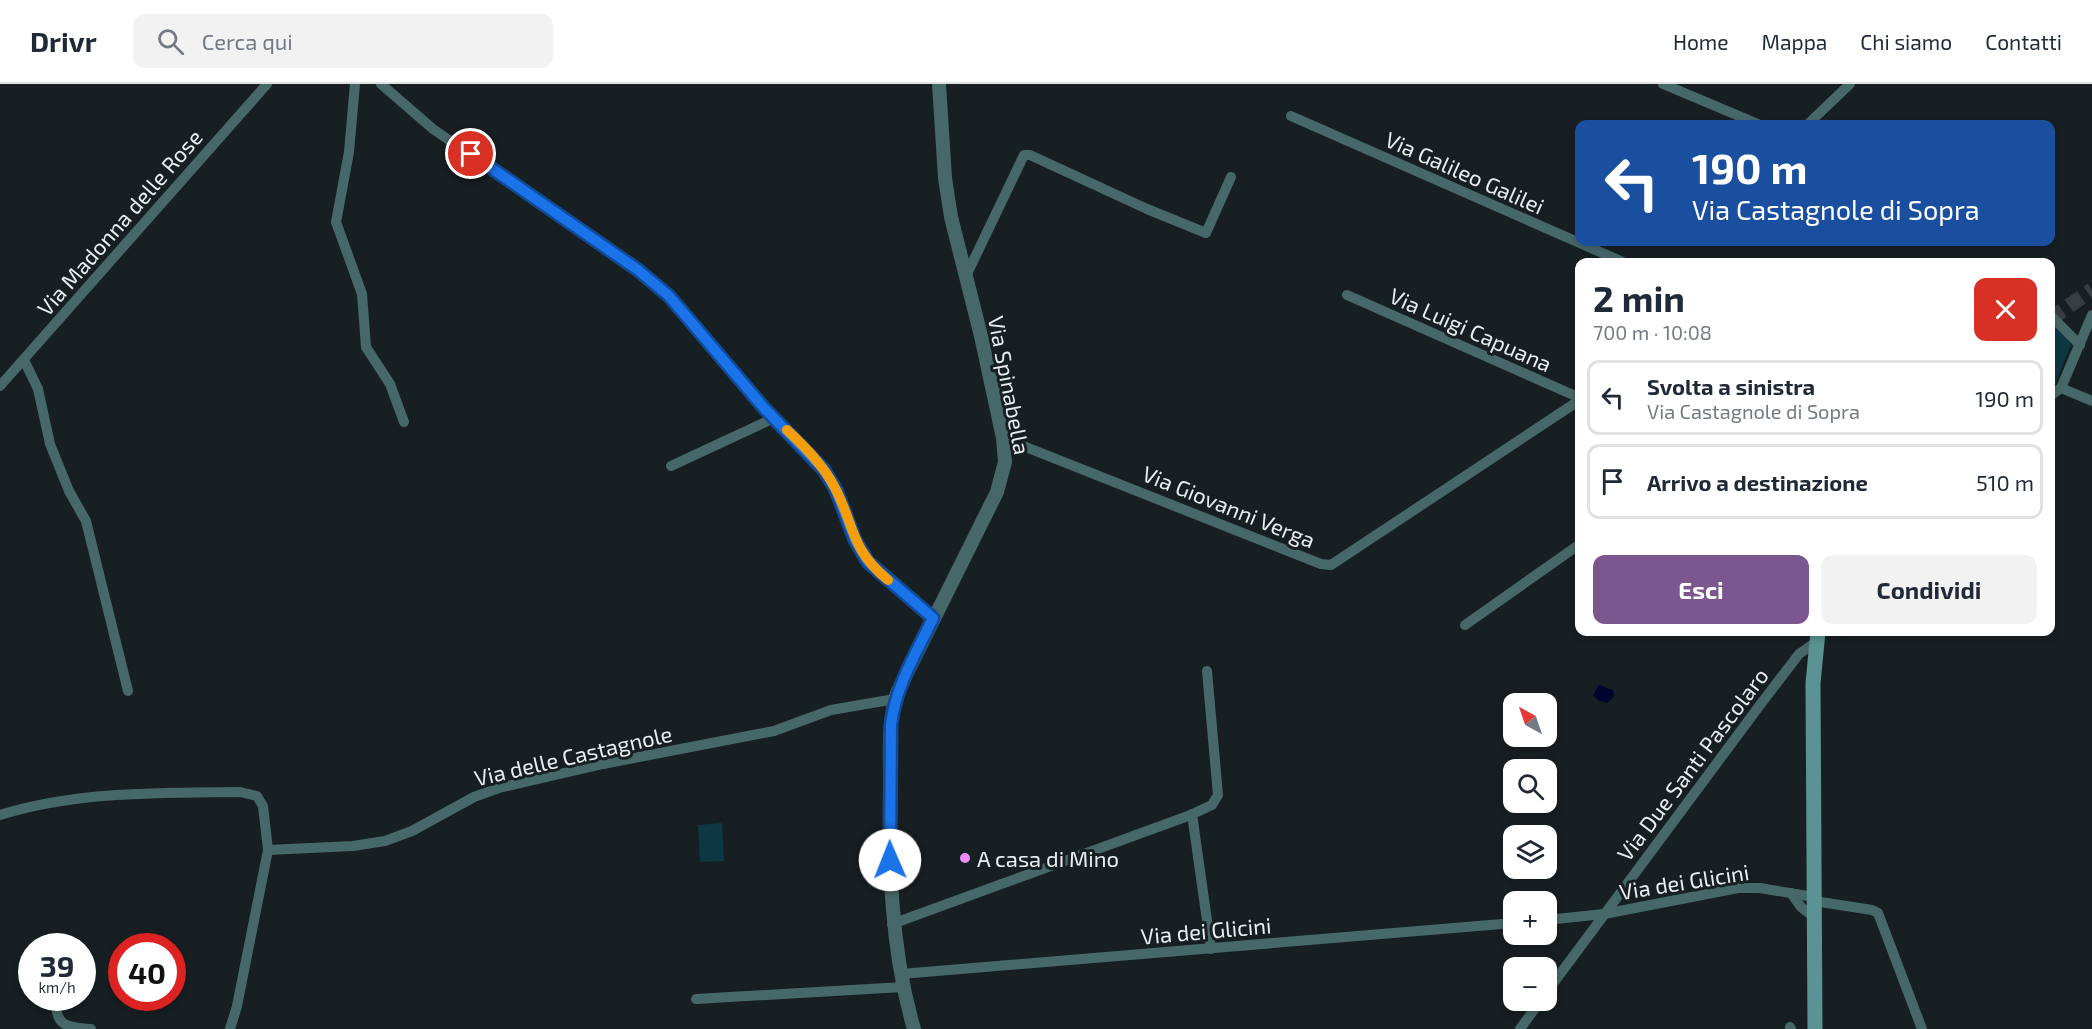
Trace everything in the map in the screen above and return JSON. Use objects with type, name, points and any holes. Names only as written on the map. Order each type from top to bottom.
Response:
[{"type":"main road","points":[[1815,1029],[1813,682],[1817,637]]},
{"type":"street","name":"Via Madonna delle Rose","points":[[0,386],[267,84]]},
{"type":"street","points":[[355,84],[349,152],[336,222],[362,294],[366,347],[390,384],[404,422]]},
{"type":"street","points":[[381,84],[433,129],[649,279],[692,321],[774,418],[830,479],[855,540],[868,562],[933,618]]},
{"type":"street","name":"Via Spinabella","points":[[914,1029],[892,924],[891,725],[896,699],[933,618],[1000,484],[1005,462],[1003,438],[948,198],[939,84]]},
{"type":"street","points":[[1663,84],[1748,120]]},
{"type":"street","points":[[1812,120],[1850,84]]},
{"type":"street","name":"Via Galileo Galilei","points":[[1291,116],[1575,241]]},
{"type":"street","points":[[966,276],[1024,154],[1206,233],[1231,177]]},
{"type":"street","name":"Via Galileo Galilei","points":[[1587,246],[1614,258]]},
{"type":"street","name":"Via Luigi Capuana","points":[[1347,295],[1575,397]]},
{"type":"street","points":[[2055,392],[2061,388],[2092,315]]},
{"type":"street","points":[[2055,320],[2080,345]]},
{"type":"street","points":[[24,360],[38,389],[50,444],[69,491],[86,521],[128,691]]},
{"type":"street","points":[[2061,388],[2092,401]]},
{"type":"street","name":"Via Giovanni Verga","points":[[1003,438],[1322,564],[1331,565],[1575,402]]},
{"type":"street","points":[[671,466],[774,418]]},
{"type":"street","points":[[1465,625],[1575,548]]},
{"type":"street","name":"Via Due Santi Pascolaro","points":[[1557,978],[1799,654],[1817,637]]},
{"type":"street","points":[[892,924],[1212,805],[1218,795],[1207,670]]},
{"type":"street","name":"Via delle Castagnole","points":[[268,850],[353,846],[385,841],[412,831],[474,797],[499,788],[603,764],[774,731],[831,711],[896,699]]},
{"type":"street","points":[[0,815],[48,803],[86,798],[167,793],[249,793],[257,796],[262,804],[268,850],[237,1005],[230,1029]]},
{"type":"street","points":[[1192,814],[1211,950]]},
{"type":"street","name":"Via dei Glicini","points":[[1557,919],[1604,914],[1738,888],[1760,888],[1791,893],[1862,908],[1878,913],[1922,1029]]},
{"type":"street","points":[[1791,893],[1800,907],[1814,917]]},
{"type":"street","name":"Via dei Glicini","points":[[696,999],[1503,924]]},
{"type":"street","points":[[56,1011],[56,1016],[67,1026],[91,1029]]},
{"type":"street","points":[[1520,1029],[1533,1011]]},
{"type":"shaded area","points":[[2055,327],[2071,344],[2055,385]]},
{"type":"shaded area","points":[[722,823],[724,861],[700,862],[698,825]]},
{"type":"water","points":[[1599,685],[1613,690],[1614,697],[1607,703],[1599,701],[1593,695]]},
{"type":"tunnel","points":[[2055,316],[2092,290]]},
{"type":"slow traffic","points":[[787,430],[807,450],[830,479],[858,547],[868,562],[888,580]]},
{"type":"place","name":"A casa di Mino","points":[[965,858]]},
{"type":"route","points":[[471,154],[638,270],[669,296],[709,340],[764,408],[824,470],[841,501],[851,532],[868,562],[933,618],[897,693],[893,708],[889,817],[890,860]]}]
